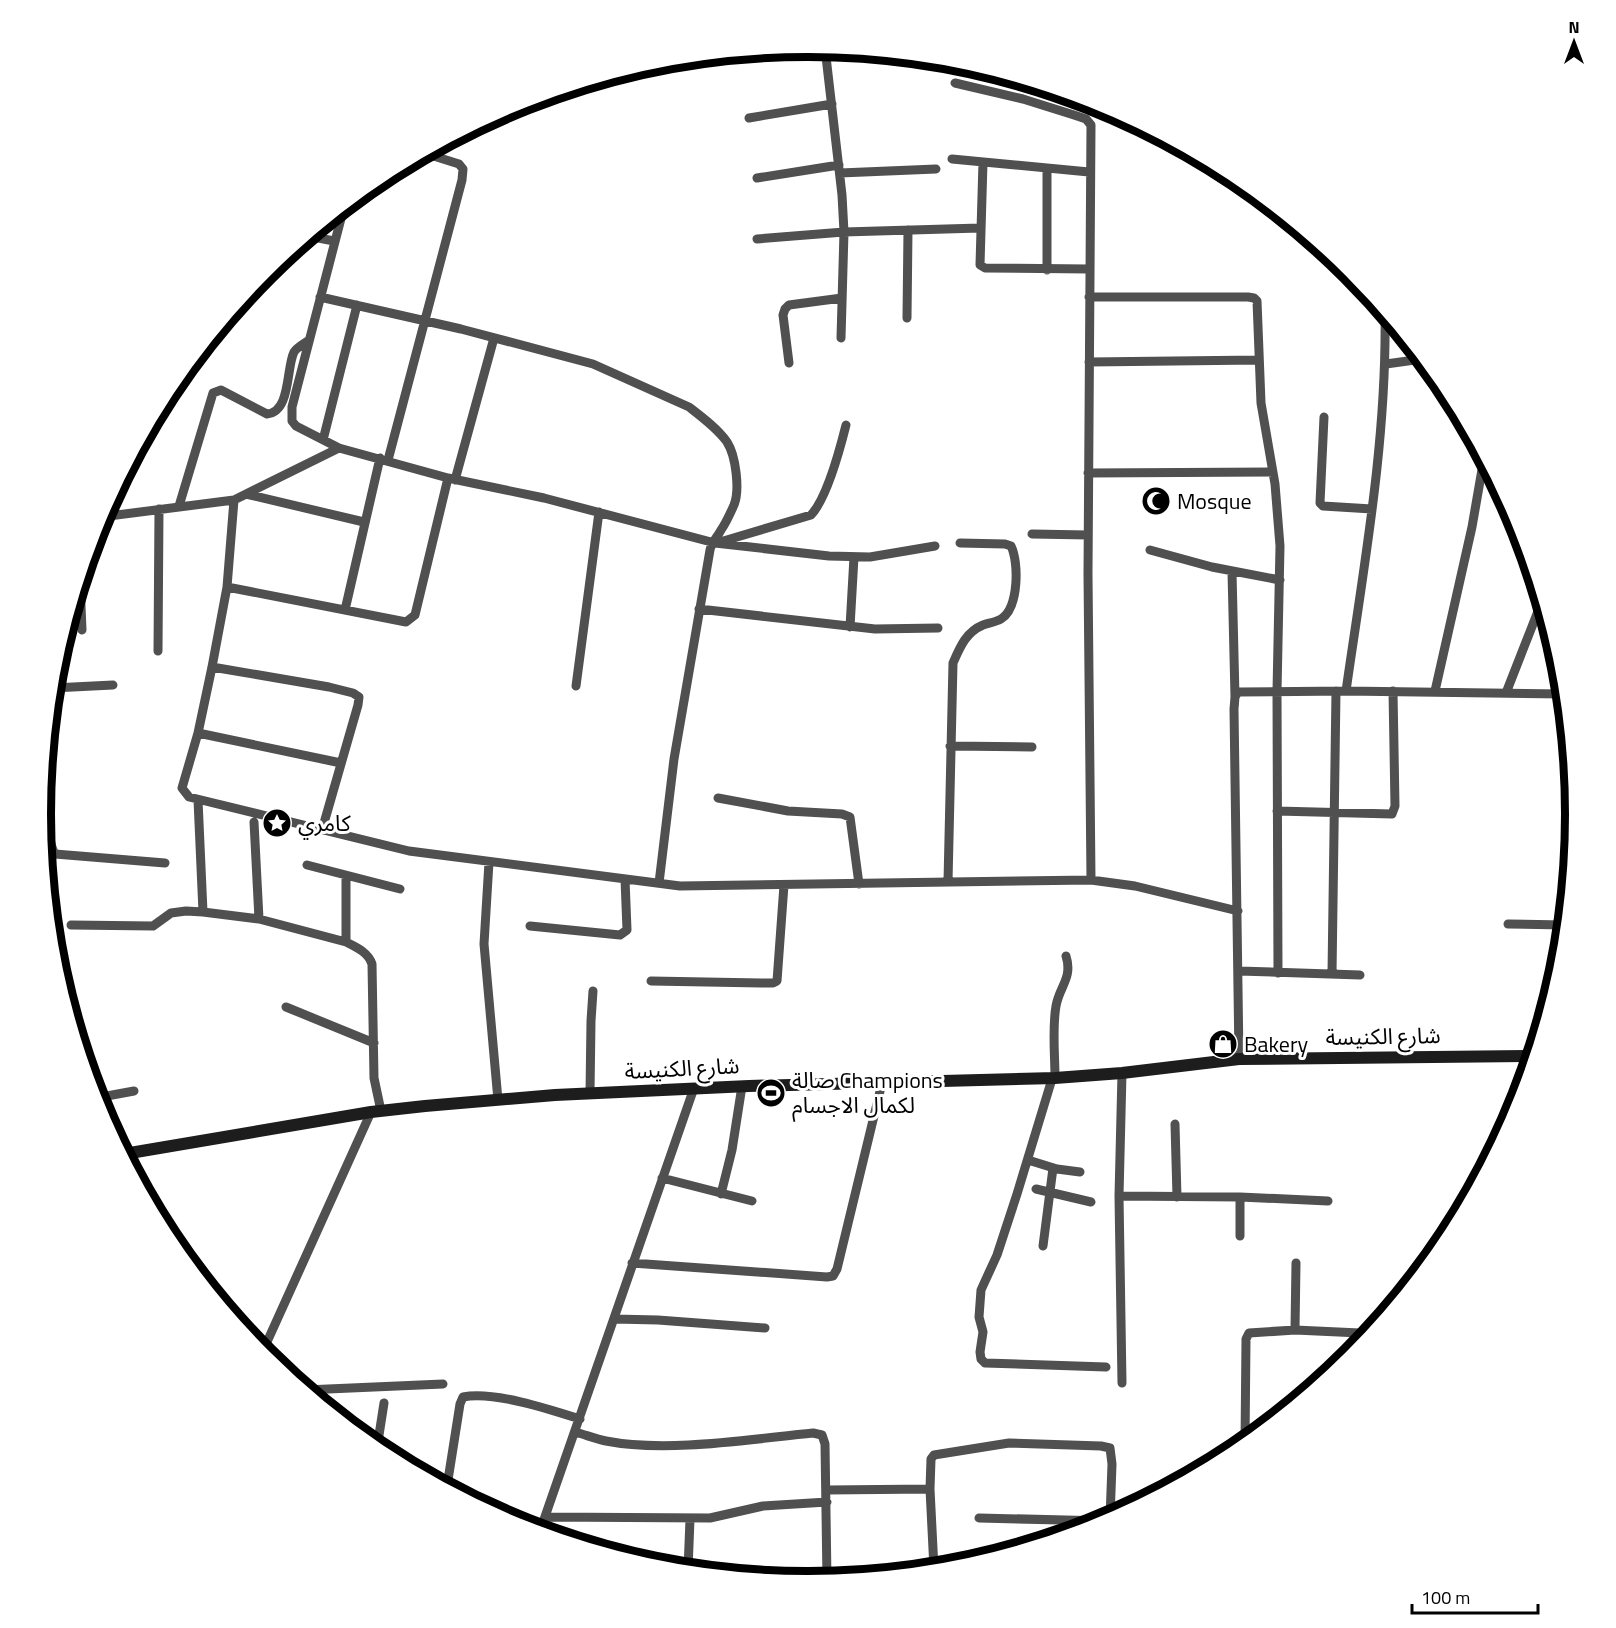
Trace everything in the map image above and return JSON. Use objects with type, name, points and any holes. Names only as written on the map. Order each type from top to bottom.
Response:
[{"type":"main road","name":"شارع الكنيسة","points":[[131,1153],[376,1112],[590,1093],[742,1086],[1053,1079],[1239,1059],[1525,1056]]},
{"type":"street","points":[[826,58],[844,232],[841,338]]},
{"type":"street","points":[[955,83],[1023,99],[1086,119],[1091,125],[1088,473],[1091,880]]},
{"type":"street","points":[[749,118],[832,104]]},
{"type":"street","points":[[345,610],[364,522],[426,321],[462,180],[463,169],[459,164],[434,156]]},
{"type":"street","points":[[952,159],[1089,172]]},
{"type":"street","points":[[983,162],[980,265],[985,268],[1089,269]]},
{"type":"street","points":[[1047,168],[1047,270]]},
{"type":"street","points":[[756,178],[839,169],[936,169]]},
{"type":"street","points":[[341,218],[292,407],[292,421],[296,426],[339,448],[452,479],[599,512],[713,543],[829,556],[893,554],[935,546]]},
{"type":"street","points":[[757,239],[844,232],[980,228]]},
{"type":"street","points":[[907,318],[908,230]]},
{"type":"street","points":[[318,238],[334,241]]},
{"type":"street","points":[[320,297],[426,321],[594,364],[689,407],[702,417],[729,446],[738,492],[734,506],[713,543],[699,609],[674,759],[659,883]]},
{"type":"street","points":[[1089,297],[1254,297],[1257,301],[1261,403],[1273,472],[1280,546],[1276,692],[1278,972]]},
{"type":"street","points":[[789,363],[783,315],[785,309],[789,305],[843,298]]},
{"type":"street","points":[[323,440],[357,305]]},
{"type":"street","points":[[1346,691],[1378,468],[1386,364],[1385,325]]},
{"type":"street","points":[[227,587],[406,622],[415,615],[494,338]]},
{"type":"street","points":[[178,506],[213,393],[221,390],[267,414],[273,414],[283,400],[295,352],[309,340]]},
{"type":"street","points":[[1089,362],[1258,360]]},
{"type":"street","points":[[1386,364],[1414,360]]},
{"type":"street","points":[[1324,417],[1320,503],[1323,506],[1372,509]]},
{"type":"street","points":[[713,543],[811,515],[821,498],[846,425]]},
{"type":"street","points":[[113,515],[234,500],[339,448]]},
{"type":"street","points":[[1435,691],[1472,527],[1482,470]]},
{"type":"street","points":[[1088,473],[1273,472]]},
{"type":"street","points":[[246,494],[364,522]]},
{"type":"street","points":[[234,500],[227,587],[198,733],[182,788],[186,795],[198,800],[409,850],[680,886],[1091,880],[1135,886],[1238,911]]},
{"type":"street","points":[[158,651],[159,509]]},
{"type":"street","points":[[576,686],[599,512]]},
{"type":"street","points":[[1032,534],[1088,535]]},
{"type":"street","points":[[948,882],[953,663],[966,636],[975,628],[1001,620],[1009,611],[1016,590],[1016,560],[1011,546],[960,543]]},
{"type":"street","points":[[1150,550],[1232,572],[1280,580]]},
{"type":"street","points":[[850,627],[854,556]]},
{"type":"street","points":[[1232,572],[1239,1059]]},
{"type":"street","points":[[81,605],[82,630]]},
{"type":"street","points":[[699,609],[875,629],[938,628]]},
{"type":"street","points":[[1506,693],[1538,613]]},
{"type":"street","points":[[212,667],[329,687],[353,693],[359,697],[322,830]]},
{"type":"street","points":[[62,688],[114,685]]},
{"type":"street","points":[[1332,974],[1336,691]]},
{"type":"street","points":[[1235,696],[1238,692],[1336,691],[1555,694]]},
{"type":"street","points":[[1277,811],[1388,815],[1395,811],[1393,691]]},
{"type":"street","points":[[198,733],[341,764]]},
{"type":"street","points":[[950,746],[1032,747]]},
{"type":"street","points":[[718,798],[779,810],[842,814],[850,817],[859,884]]},
{"type":"street","points":[[198,800],[202,912]]},
{"type":"street","points":[[254,822],[259,919]]},
{"type":"street","points":[[52,848],[55,854],[165,863]]},
{"type":"street","points":[[489,862],[484,944],[498,1100]]},
{"type":"street","points":[[307,865],[400,889]]},
{"type":"street","points":[[346,876],[346,942]]},
{"type":"street","points":[[530,926],[620,935],[627,930],[625,879]]},
{"type":"street","points":[[651,981],[773,983],[777,981],[784,885]]},
{"type":"street","points":[[71,925],[153,926],[171,913],[202,912],[259,919],[346,942],[362,950],[371,960],[376,1112],[267,1343]]},
{"type":"street","points":[[1508,924],[1557,924]]},
{"type":"street","points":[[1066,956],[1068,965],[1066,981],[1056,1007],[1053,1079],[997,1255],[981,1290],[979,1317],[983,1332],[980,1352],[981,1359],[985,1363],[1106,1367]]},
{"type":"street","points":[[1239,971],[1360,975]]},
{"type":"street","points":[[590,1093],[593,991]]},
{"type":"street","points":[[286,1007],[374,1043]]},
{"type":"street","points":[[1122,1073],[1119,1196],[1122,1383]]},
{"type":"street","points":[[632,1263],[833,1276],[837,1269],[882,1083]]},
{"type":"street","points":[[721,1194],[732,1149],[742,1086]]},
{"type":"street","points":[[543,1523],[694,1088]]},
{"type":"street","points":[[106,1096],[134,1091]]},
{"type":"street","points":[[1175,1124],[1177,1197]]},
{"type":"street","points":[[1028,1160],[1053,1168],[1080,1172]]},
{"type":"street","points":[[1043,1246],[1053,1168]]},
{"type":"street","points":[[662,1178],[752,1201]]},
{"type":"street","points":[[1036,1188],[1091,1202]]},
{"type":"street","points":[[1119,1196],[1240,1197],[1328,1201]]},
{"type":"street","points":[[1240,1197],[1240,1236]]},
{"type":"street","points":[[1295,1330],[1296,1263]]},
{"type":"street","points":[[614,1319],[765,1328]]},
{"type":"street","points":[[1245,1432],[1246,1339],[1249,1333],[1295,1330],[1358,1333]]},
{"type":"street","points":[[316,1389],[443,1384]]},
{"type":"street","points":[[448,1480],[463,1397],[481,1396],[516,1401],[580,1419]]},
{"type":"street","points":[[379,1437],[384,1403]]},
{"type":"street","points":[[576,1432],[606,1441],[653,1445],[704,1443],[813,1433],[822,1435],[825,1444],[827,1490],[827,1570]]},
{"type":"street","points":[[934,1560],[930,1489],[931,1459],[934,1455],[1009,1443],[1110,1448],[1110,1508]]},
{"type":"street","points":[[827,1490],[930,1489]]},
{"type":"street","points":[[545,1517],[690,1519],[730,1515],[763,1506],[827,1502]]},
{"type":"street","points":[[979,1518],[1079,1520]]},
{"type":"street","points":[[688,1561],[690,1519]]},
{"type":"place","name":"Mosque","points":[[1156,501]]},
{"type":"place","name":"كامري","points":[[277,823]]},
{"type":"place","name":"Bakery","points":[[1223,1044]]},
{"type":"place","name":"صالة Champions لكمال الاجسام","points":[[771,1093]]}]
